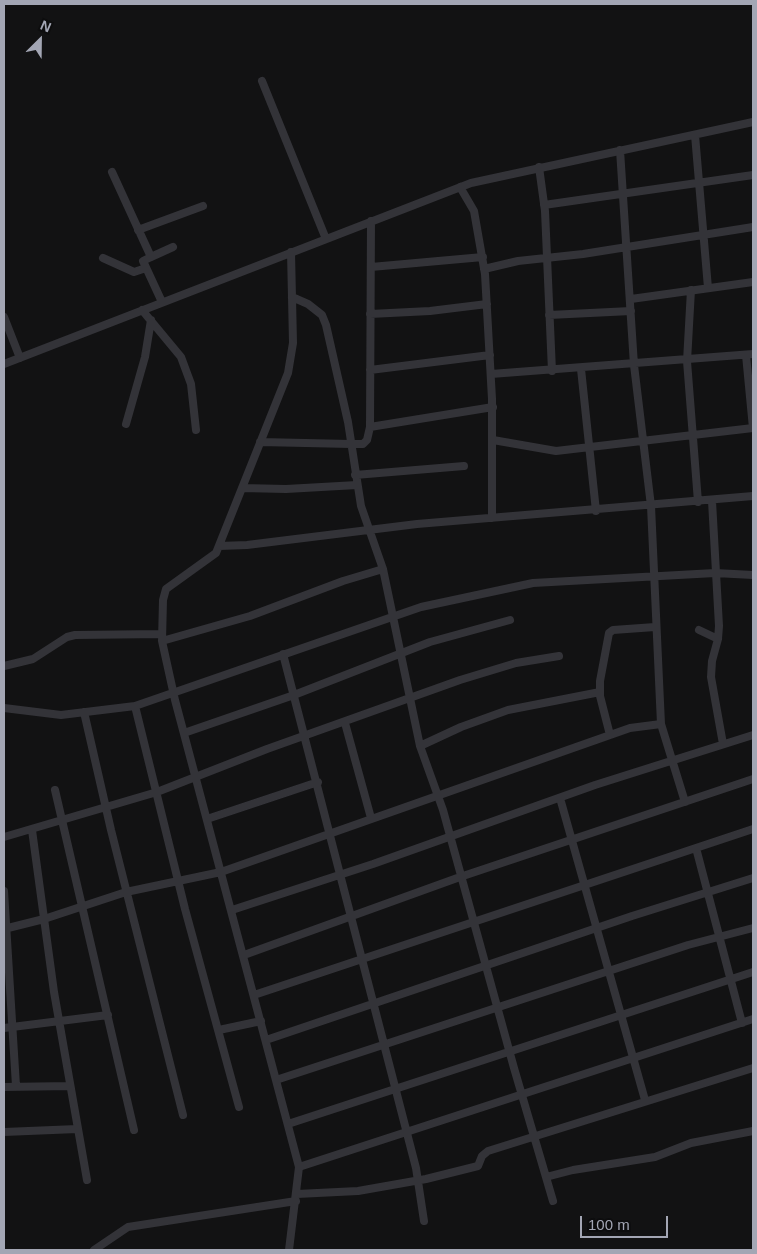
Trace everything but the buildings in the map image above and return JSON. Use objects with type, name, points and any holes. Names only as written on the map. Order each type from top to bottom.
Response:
[{"type":"street","points":[[262,81],[326,239]]},
{"type":"street","points":[[4,364],[460,187],[538,168],[753,122]]},
{"type":"street","points":[[695,135],[701,183],[708,288]]},
{"type":"street","points":[[620,150],[634,364],[651,506],[655,627],[660,674],[661,724],[685,802]]},
{"type":"street","points":[[538,168],[544,205],[552,370]]},
{"type":"street","points":[[112,172],[151,257]]},
{"type":"street","points":[[544,205],[753,175]]},
{"type":"street","points":[[460,187],[474,211],[483,257],[491,374],[493,440],[492,518]]},
{"type":"street","points":[[138,230],[203,206]]},
{"type":"street","points":[[260,442],[362,444],[367,440],[370,427],[371,221]]},
{"type":"street","points":[[484,269],[518,261],[753,227]]},
{"type":"street","points":[[162,302],[143,261],[173,247]]},
{"type":"street","points":[[289,1250],[297,1198],[299,1167],[184,733],[162,637],[163,600],[166,589],[208,560],[219,546],[292,356],[291,252]]},
{"type":"street","points":[[371,267],[483,257]]},
{"type":"street","points":[[103,258],[134,272],[146,268]]},
{"type":"street","points":[[631,299],[753,282]]},
{"type":"street","points":[[690,290],[687,361],[698,502]]},
{"type":"street","points":[[292,297],[308,304],[322,315],[326,325],[351,444],[361,506],[383,568],[420,746],[450,837],[509,1052],[553,1201]]},
{"type":"street","points":[[370,314],[430,311],[487,304]]},
{"type":"street","points":[[142,310],[181,357],[190,384],[196,430]]},
{"type":"street","points":[[549,315],[632,311]]},
{"type":"street","points":[[4,317],[20,358]]},
{"type":"street","points":[[126,424],[145,357],[151,320]]},
{"type":"street","points":[[370,370],[490,355]]},
{"type":"street","points":[[491,374],[581,369],[749,355],[753,428],[556,451],[493,440]]},
{"type":"street","points":[[581,369],[596,511]]},
{"type":"street","points":[[370,427],[492,407]]},
{"type":"street","points":[[355,475],[464,466]]},
{"type":"street","points":[[242,488],[286,489],[357,486]]},
{"type":"street","points":[[219,546],[247,545],[370,529],[753,496]]},
{"type":"street","points":[[712,501],[718,639],[712,661],[712,677],[722,744]]},
{"type":"street","points":[[4,666],[33,659],[67,637],[75,635],[162,637],[250,616],[383,568]]},
{"type":"street","points":[[4,708],[61,715],[136,706],[174,694],[220,675],[447,600],[533,583],[715,573],[753,575]]},
{"type":"street","points":[[184,733],[294,695],[430,642],[510,620]]},
{"type":"street","points":[[610,735],[600,692],[608,633],[613,630],[655,627]]},
{"type":"street","points":[[699,630],[718,639]]},
{"type":"street","points":[[283,654],[318,782],[361,959],[419,1180],[424,1221]]},
{"type":"street","points":[[4,837],[157,792],[366,713],[516,663],[559,656]]},
{"type":"street","points":[[420,746],[461,727],[508,710],[600,692]]},
{"type":"street","points":[[136,706],[178,879],[239,1107]]},
{"type":"street","points":[[84,712],[126,892],[184,1115]]},
{"type":"street","points":[[345,722],[371,818]]},
{"type":"street","points":[[6,929],[44,919],[126,892],[178,879],[221,872],[330,832],[630,728],[661,724]]},
{"type":"street","points":[[232,910],[672,760],[753,735]]},
{"type":"street","points":[[244,956],[460,877],[753,779]]},
{"type":"street","points":[[207,819],[318,782]]},
{"type":"street","points":[[55,790],[134,1130]]},
{"type":"street","points":[[560,798],[645,1100]]},
{"type":"street","points":[[254,994],[474,923],[753,829]]},
{"type":"street","points":[[32,830],[59,1021],[87,1180]]},
{"type":"street","points":[[696,848],[706,892],[742,1023]]},
{"type":"street","points":[[266,1040],[596,928],[753,878]]},
{"type":"street","points":[[4,891],[8,1027],[16,1086]]},
{"type":"street","points":[[276,1080],[385,1046],[497,1007],[753,928]]},
{"type":"street","points":[[288,1124],[753,972]]},
{"type":"street","points":[[8,1027],[108,1015]]},
{"type":"street","points":[[299,1167],[753,1019]]},
{"type":"street","points":[[219,1030],[261,1021]]},
{"type":"street","points":[[94,1250],[128,1227],[297,1198],[358,1191],[419,1180],[478,1166],[482,1156],[488,1151],[645,1100],[753,1068]]},
{"type":"street","points":[[4,1086],[70,1086]]},
{"type":"street","points":[[4,1132],[77,1129]]},
{"type":"street","points":[[546,1177],[573,1170],[655,1157],[691,1143],[753,1132]]}]
